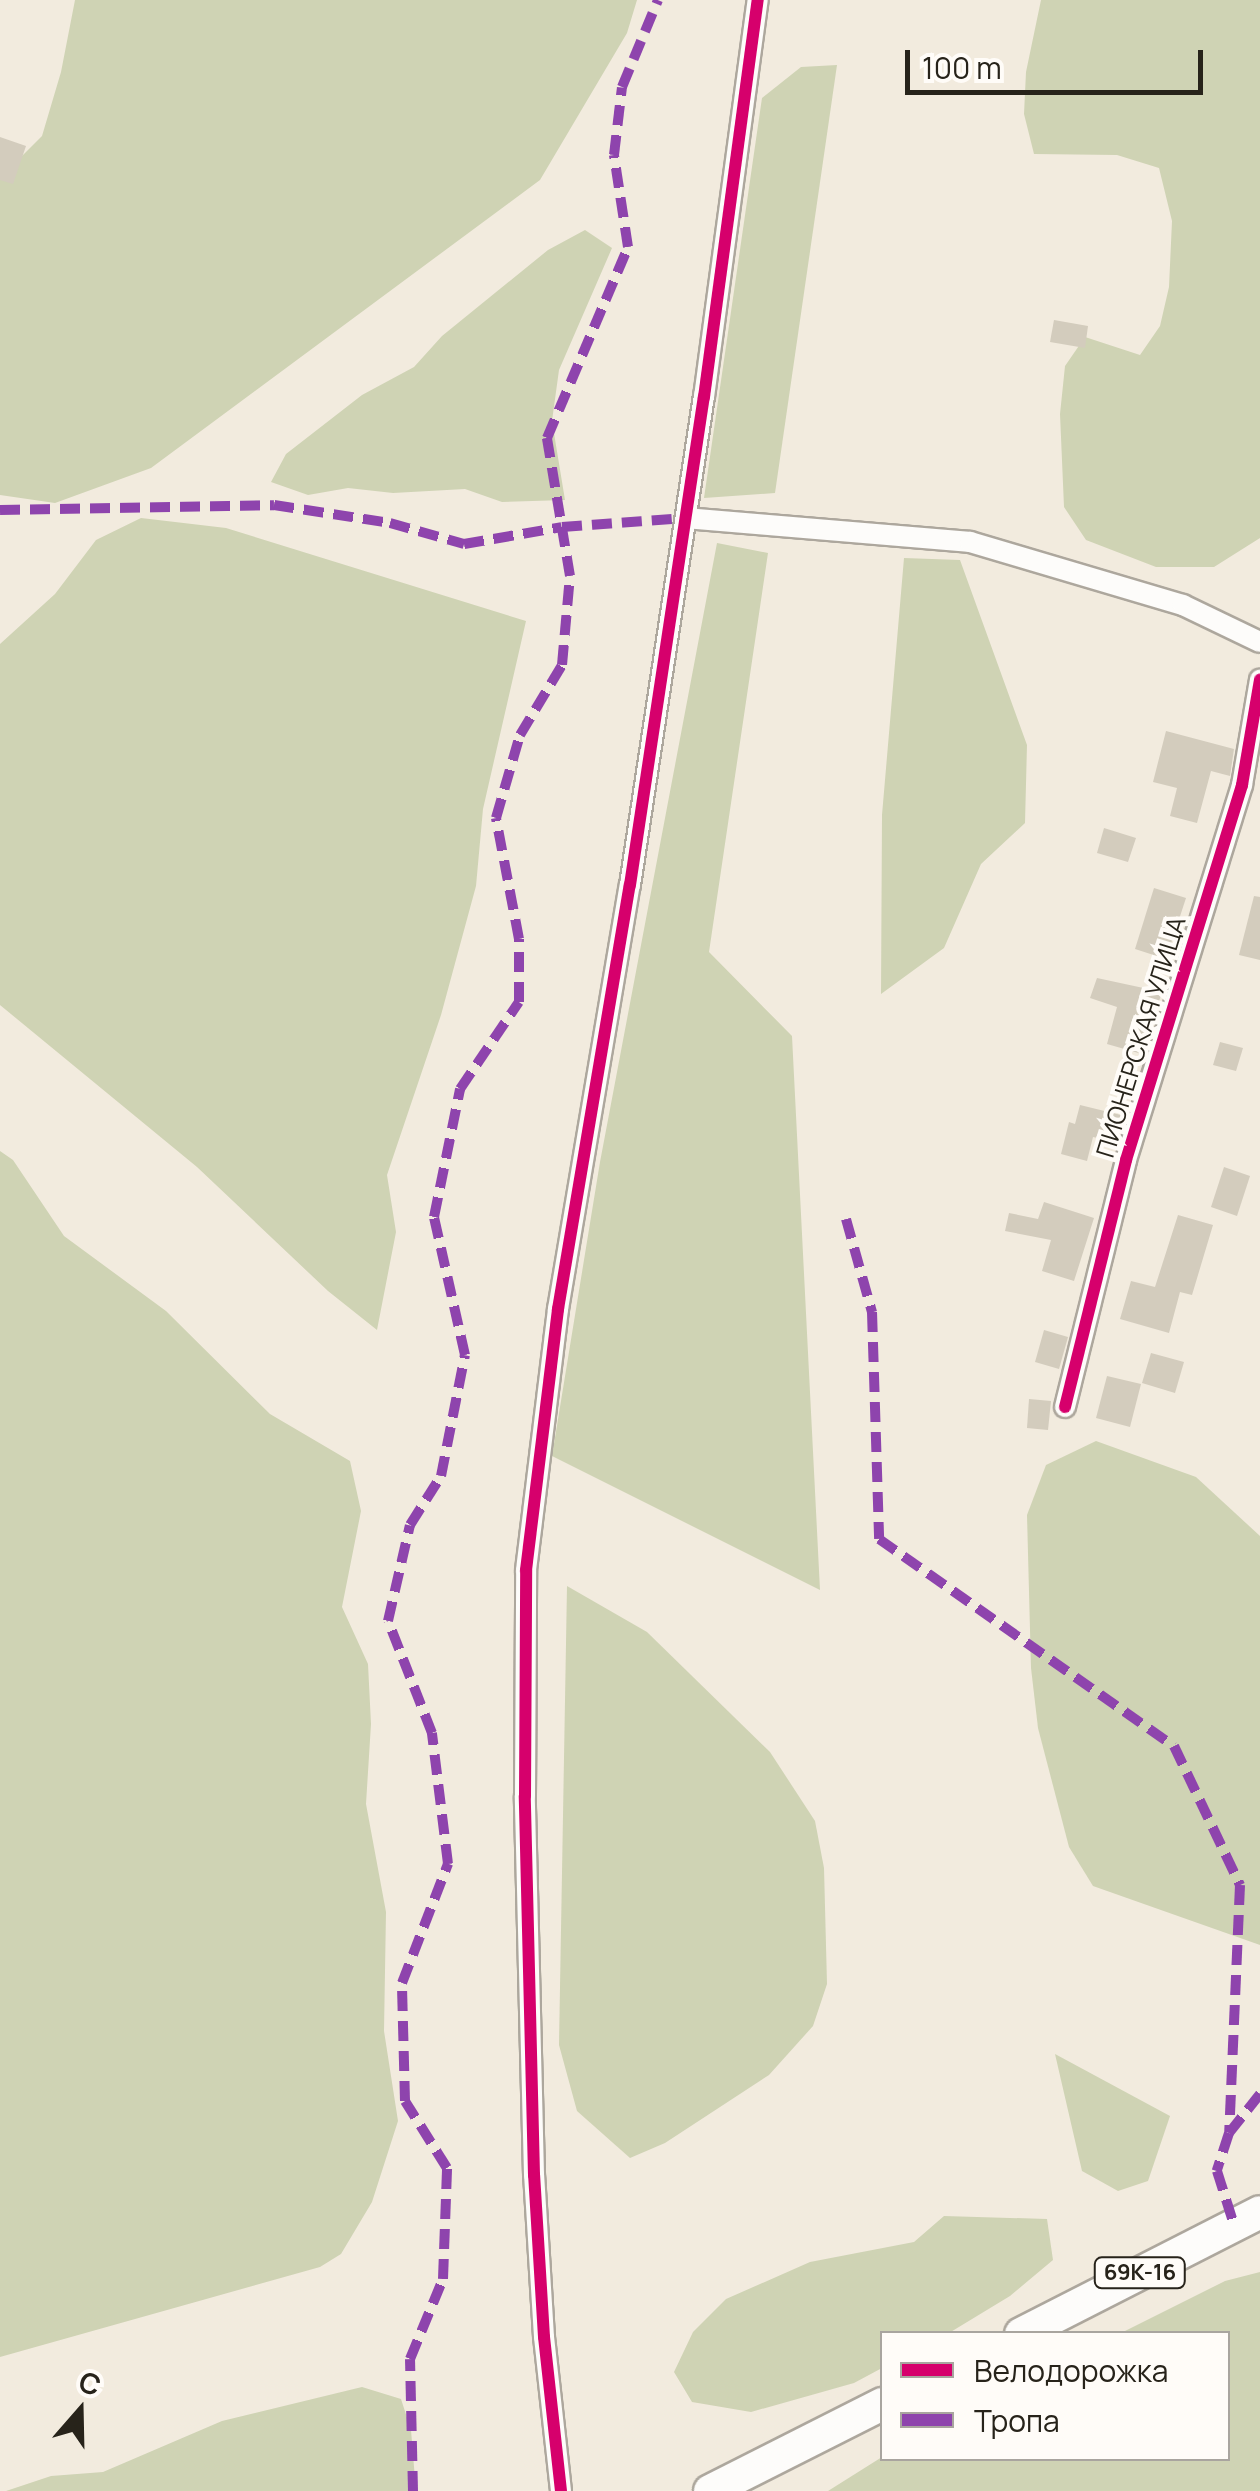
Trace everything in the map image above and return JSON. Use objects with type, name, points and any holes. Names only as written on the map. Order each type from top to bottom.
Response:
[{"type":"main road","name":"69К-16","points":[[1027,2331],[1260,2212]]},
{"type":"main road","points":[[710,2491],[880,2405]]},
{"type":"street","points":[[561,2491],[544,2337],[534,2175],[525,1816],[526,1570],[558,1309],[630,885],[758,0]]},
{"type":"street","points":[[686,518],[970,542],[1183,605],[1260,642]]},
{"type":"street","name":"ПИОНЕРСКАЯ УЛИЦА","points":[[1066,1406],[1126,1160],[1242,785],[1260,680]]},
{"type":"green space","points":[[75,0],[637,0],[627,33],[540,180],[151,468],[55,503],[0,495],[0,178],[42,136],[61,72]]},
{"type":"green space","points":[[1041,0],[1260,0],[1260,538],[1214,567],[1156,567],[1086,540],[1064,507],[1060,414],[1065,366],[1085,337],[1140,355],[1160,326],[1169,287],[1172,221],[1159,168],[1117,155],[1034,154],[1024,114],[1026,72]]},
{"type":"green space","points":[[837,65],[775,493],[704,498],[762,98],[801,67]]},
{"type":"green space","points":[[585,230],[612,248],[559,370],[552,421],[565,500],[502,502],[465,489],[393,493],[348,488],[308,495],[271,482],[286,454],[362,395],[414,367],[442,336],[548,250]]},
{"type":"green space","points":[[141,518],[226,528],[526,621],[483,809],[476,886],[441,1015],[387,1175],[396,1232],[377,1330],[328,1291],[197,1167],[0,1005],[0,644],[55,594],[96,540]]},
{"type":"green space","points":[[717,543],[768,553],[709,952],[792,1036],[820,1590],[552,1456],[600,1162]]},
{"type":"green space","points":[[904,558],[960,560],[1027,745],[1025,823],[981,864],[944,948],[881,994],[882,815]]},
{"type":"green space","points":[[0,1151],[13,1160],[64,1236],[166,1311],[270,1414],[350,1461],[361,1511],[342,1607],[368,1664],[371,1724],[366,1804],[386,1912],[384,2031],[398,2121],[372,2202],[341,2254],[320,2267],[0,2357]]},
{"type":"green space","points":[[1096,1441],[1196,1477],[1260,1536],[1260,1945],[1093,1886],[1069,1847],[1038,1728],[1031,1668],[1027,1515],[1046,1465]]},
{"type":"green space","points":[[567,1586],[647,1632],[770,1752],[815,1821],[824,1868],[827,1984],[813,2026],[769,2075],[665,2143],[630,2158],[577,2111],[559,2045]]},
{"type":"green space","points":[[1055,2054],[1170,2116],[1148,2181],[1118,2191],[1082,2171]]},
{"type":"green space","points":[[944,2216],[1047,2219],[1053,2260],[1010,2296],[952,2331],[880,2331],[880,2369],[854,2383],[751,2412],[692,2402],[674,2372],[693,2332],[726,2299],[810,2262],[914,2242]]},
{"type":"green space","points":[[1260,2272],[1260,2491],[828,2491],[880,2458],[1230,2461],[1230,2331],[1125,2331],[1225,2281]]},
{"type":"green space","points":[[362,2387],[401,2399],[411,2430],[416,2491],[6,2491],[51,2476],[103,2472],[222,2421]]},
{"type":"building","points":[[0,137],[26,146],[13,184],[0,180]]},
{"type":"building","points":[[1054,320],[1088,326],[1085,348],[1050,342]]},
{"type":"building","points":[[1166,731],[1234,749],[1230,776],[1211,771],[1197,823],[1170,816],[1177,788],[1153,782]]},
{"type":"building","points":[[1104,828],[1136,838],[1128,862],[1097,853]]},
{"type":"building","points":[[1154,888],[1186,898],[1166,959],[1135,949]]},
{"type":"building","points":[[1254,896],[1260,897],[1260,960],[1239,955]]},
{"type":"building","points":[[1097,978],[1162,992],[1142,1054],[1107,1044],[1117,1007],[1090,998]]},
{"type":"building","points":[[1220,1042],[1243,1048],[1236,1071],[1213,1065]]},
{"type":"building","points":[[1080,1105],[1125,1116],[1112,1141],[1093,1137],[1087,1161],[1061,1154],[1069,1122],[1075,1124]]},
{"type":"building","points":[[1224,1167],[1250,1176],[1237,1216],[1211,1207]]},
{"type":"building","points":[[1044,1202],[1094,1218],[1074,1281],[1042,1271],[1051,1240],[1005,1231],[1009,1213],[1038,1219]]},
{"type":"building","points":[[1178,1215],[1213,1225],[1192,1295],[1180,1292],[1169,1333],[1120,1319],[1131,1281],[1155,1287]]},
{"type":"building","points":[[1044,1330],[1068,1337],[1059,1369],[1035,1362]]},
{"type":"building","points":[[1151,1353],[1184,1362],[1175,1393],[1142,1383]]},
{"type":"building","points":[[1107,1376],[1141,1384],[1130,1427],[1096,1418]]},
{"type":"building","points":[[1029,1399],[1051,1401],[1048,1430],[1027,1428]]},
{"type":"marked path","points":[[413,2491],[410,2359],[443,2279],[447,2168],[405,2101],[402,1983],[448,1864],[432,1733],[388,1621],[410,1525],[441,1476],[465,1355],[434,1217],[460,1089],[519,1002],[519,939],[496,818],[520,735],[562,665],[570,576],[547,438],[628,247],[614,155],[622,87],[658,0]]},
{"type":"marked path","points":[[0,510],[274,505],[390,523],[464,544],[562,527],[686,518]]},
{"type":"marked path","points":[[846,1219],[872,1312],[879,1539],[1174,1746],[1240,1885],[1229,2133],[1217,2171],[1234,2225]]},
{"type":"marked path","points":[[1229,2133],[1260,2094]]},
{"type":"cycle path","points":[[561,2491],[544,2337],[534,2175],[525,1796],[526,1570],[558,1309],[630,885],[704,397],[758,0]]},
{"type":"cycle path","points":[[1065,1407],[1126,1160],[1242,785],[1260,680]]}]
